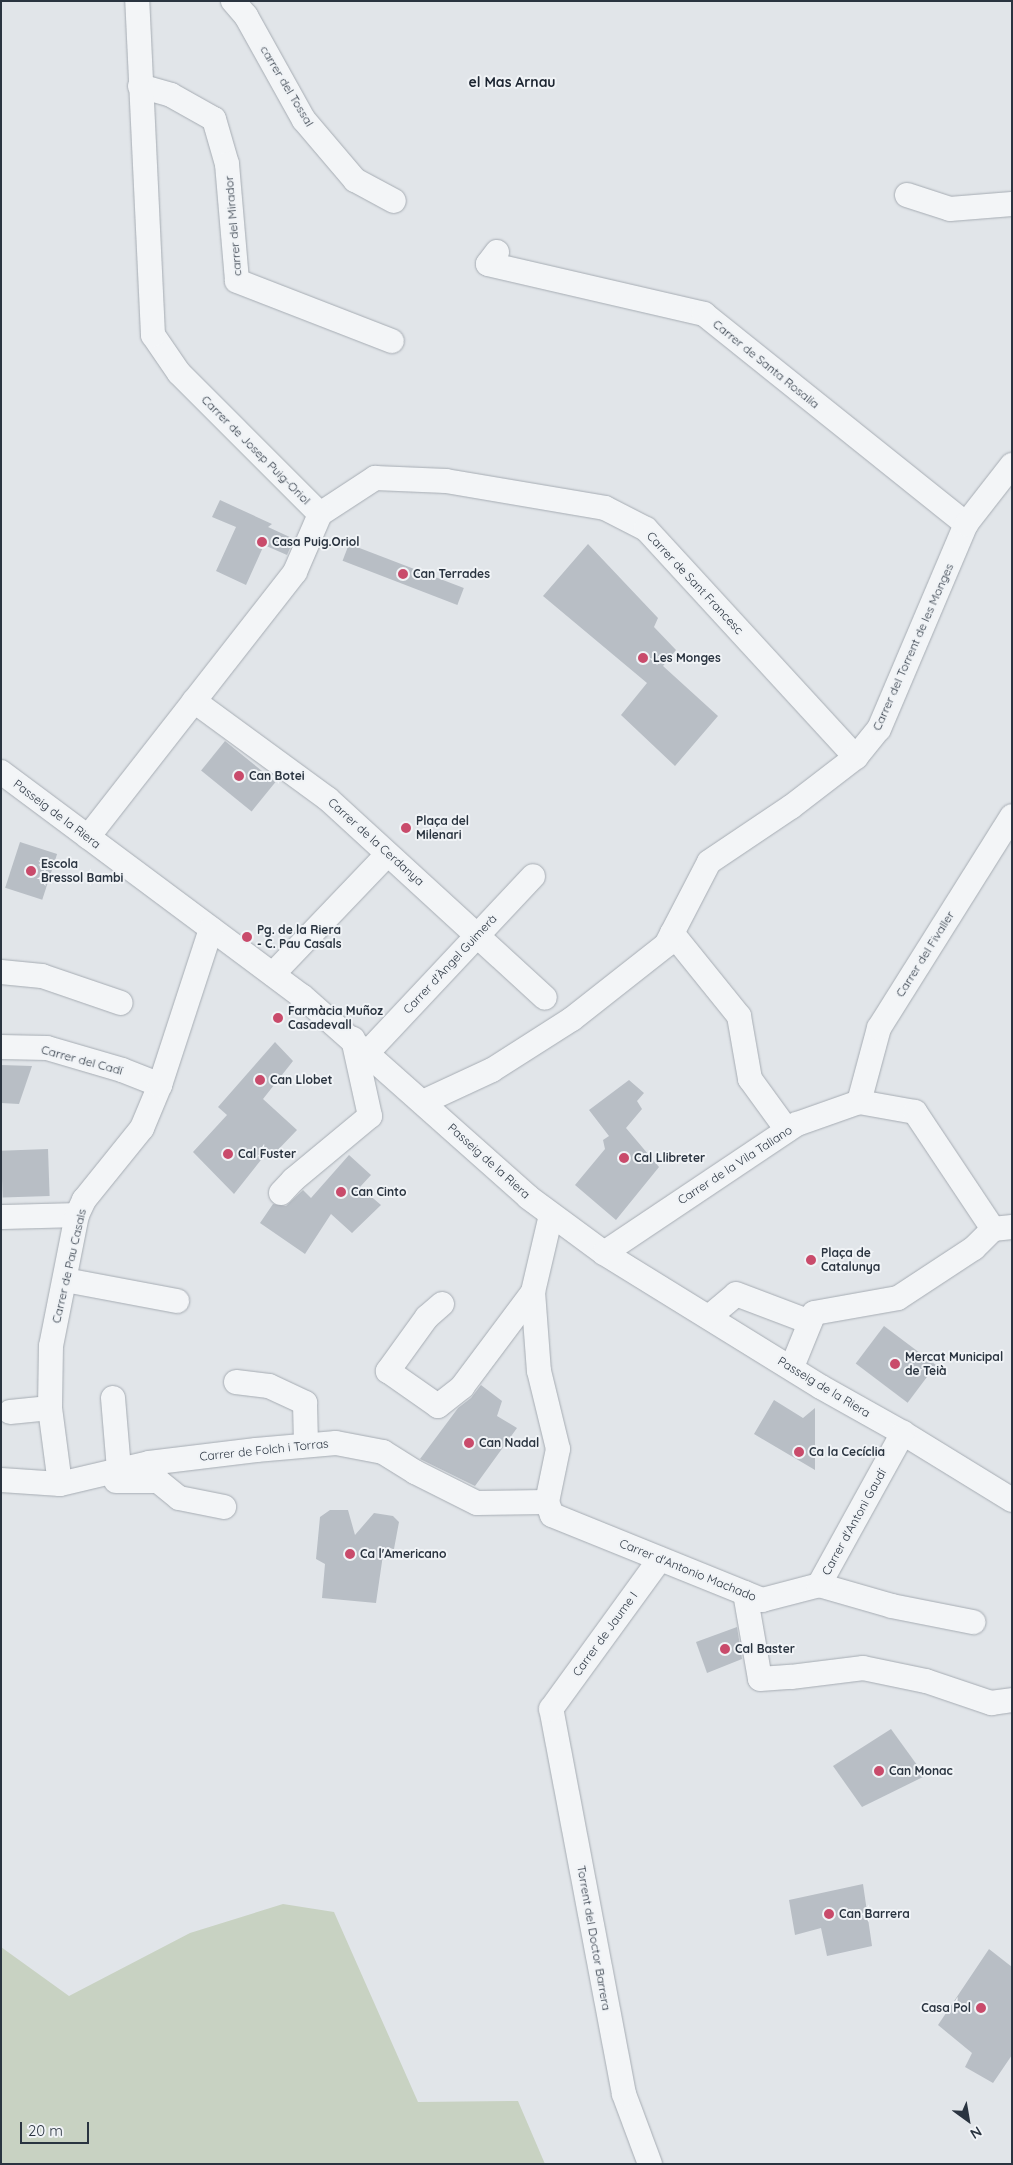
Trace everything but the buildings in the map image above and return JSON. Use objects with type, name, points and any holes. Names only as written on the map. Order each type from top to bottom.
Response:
[{"type":"street","name":"Carrer de Josep Puig-Oriol","points":[[88,837],[295,572],[320,514],[179,373],[153,335],[136,1]]},
{"type":"street","name":"carrer del Tossal","points":[[232,1],[246,16],[304,120],[355,180],[394,201]]},
{"type":"street","name":"carrer del Mirador","points":[[140,86],[171,95],[214,119],[227,164],[237,281],[392,341]]},
{"type":"street","points":[[907,195],[950,209],[1012,204]]},
{"type":"street","name":"Carrer de Santa Rosalía","points":[[497,252],[488,264],[704,314],[966,524]]},
{"type":"street","name":"Carrer del Torrent de les Monges","points":[[424,1102],[492,1070],[572,1019],[666,945],[709,862],[791,807],[856,757],[879,729],[966,524],[1012,466]]},
{"type":"street","name":"Carrer de Sant Francesc","points":[[320,514],[375,478],[446,481],[605,508],[646,529],[856,757]]},
{"type":"street","name":"Carrer de la Cerdanya","points":[[194,701],[328,799],[478,934],[545,998]]},
{"type":"street","name":"Passeig de la Riera","points":[[1,772],[273,974],[360,1046],[528,1197],[604,1253],[821,1387],[903,1432],[1012,1500]]},
{"type":"street","name":"Carrer del Fivaller","points":[[859,1102],[879,1028],[1012,816]]},
{"type":"street","points":[[273,974],[381,861]]},
{"type":"street","name":"Carrer d'Àngel Guimerà","points":[[360,1046],[478,934],[533,876]]},
{"type":"street","name":"Carrer de Pau Casals","points":[[69,1483],[50,1408],[52,1346],[77,1216],[84,1200],[142,1128],[160,1084],[211,929]]},
{"type":"street","points":[[672,933],[739,1016],[750,1079],[787,1130]]},
{"type":"street","points":[[1,972],[42,976],[121,1003]]},
{"type":"street","points":[[281,1193],[293,1180],[370,1116],[360,1046]]},
{"type":"street","name":"Carrer del Cadí","points":[[1,1047],[47,1048],[122,1070],[160,1084]]},
{"type":"street","name":"Carrer de la Vila Taliano","points":[[604,1253],[797,1124],[859,1102],[915,1112],[1002,1228]]},
{"type":"street","points":[[549,1509],[558,1449],[539,1371],[533,1292],[551,1214]]},
{"type":"street","points":[[1,1217],[77,1216]]},
{"type":"street","points":[[792,1368],[814,1313],[898,1298],[1002,1228]]},
{"type":"street","points":[[65,1280],[177,1301]]},
{"type":"street","points":[[442,1304],[427,1317],[388,1371],[438,1406],[462,1387],[533,1292]]},
{"type":"street","points":[[709,1317],[736,1294],[810,1322]]},
{"type":"street","points":[[236,1382],[269,1386],[305,1403],[306,1444]]},
{"type":"street","points":[[113,1398],[119,1469]]},
{"type":"street","points":[[10,1412],[50,1408]]},
{"type":"street","name":"Carrer d'Antoni Gaudí","points":[[819,1585],[903,1432]]},
{"type":"street","name":"Carrer de Folch i Torras","points":[[1,1480],[69,1483],[149,1463],[306,1444],[336,1443],[383,1452],[415,1472],[477,1503],[549,1509]]},
{"type":"street","points":[[69,1483],[158,1481],[179,1498],[224,1507]]},
{"type":"street","name":"Carrer d'Antonio Machado","points":[[549,1509],[660,1559],[762,1600],[819,1585]]},
{"type":"street","name":"Carrer de Jaume I","points":[[551,1709],[660,1559]]},
{"type":"street","points":[[819,1585],[892,1606],[973,1622]]},
{"type":"street","points":[[745,1593],[760,1679],[862,1668],[926,1681],[991,1703],[1012,1700]]},
{"type":"street","name":"Torrent del Doctor Barrera","points":[[551,1709],[624,2094],[650,2164]]},
{"type":"green space","points":[[283,1904],[334,1912],[418,2102],[518,2101],[545,2164],[1,2164],[1,1947],[69,1996],[190,1933]]},
{"type":"place","name":"Casa Puig.Oriol","points":[[262,542]]},
{"type":"place","name":"Can Terrades","points":[[403,574]]},
{"type":"place","name":"Les Monges","points":[[643,658]]},
{"type":"place","name":"Can Botei","points":[[239,776]]},
{"type":"place","name":"Plaça del Milenari","points":[[406,828]]},
{"type":"place","name":"Escola Bressol Bambi","points":[[31,871]]},
{"type":"place","name":"Pg. de la Riera - C. Pau Casals","points":[[247,937]]},
{"type":"place","name":"Farmàcia Muñoz Casadevall","points":[[278,1018]]},
{"type":"place","name":"Can Llobet","points":[[260,1080]]},
{"type":"place","name":"Cal Fuster","points":[[228,1154]]},
{"type":"place","name":"Cal Llibreter","points":[[624,1158]]},
{"type":"place","name":"Can Cinto","points":[[341,1192]]},
{"type":"place","name":"Plaça de Catalunya","points":[[811,1260]]},
{"type":"place","name":"Mercat Municipal de Teià","points":[[895,1364]]},
{"type":"place","name":"Can Nadal","points":[[469,1443]]},
{"type":"place","name":"Ca la Cecíclia","points":[[799,1452]]},
{"type":"place","name":"Ca l'Americano","points":[[350,1554]]},
{"type":"place","name":"Cal Baster","points":[[725,1649]]},
{"type":"place","name":"Can Monac","points":[[879,1771]]},
{"type":"place","name":"Can Barrera","points":[[829,1914]]},
{"type":"place","name":"Casa Pol","points":[[981,2008]]},
{"type":"district","name":"el Mas Arnau","points":[[512,82]]}]
